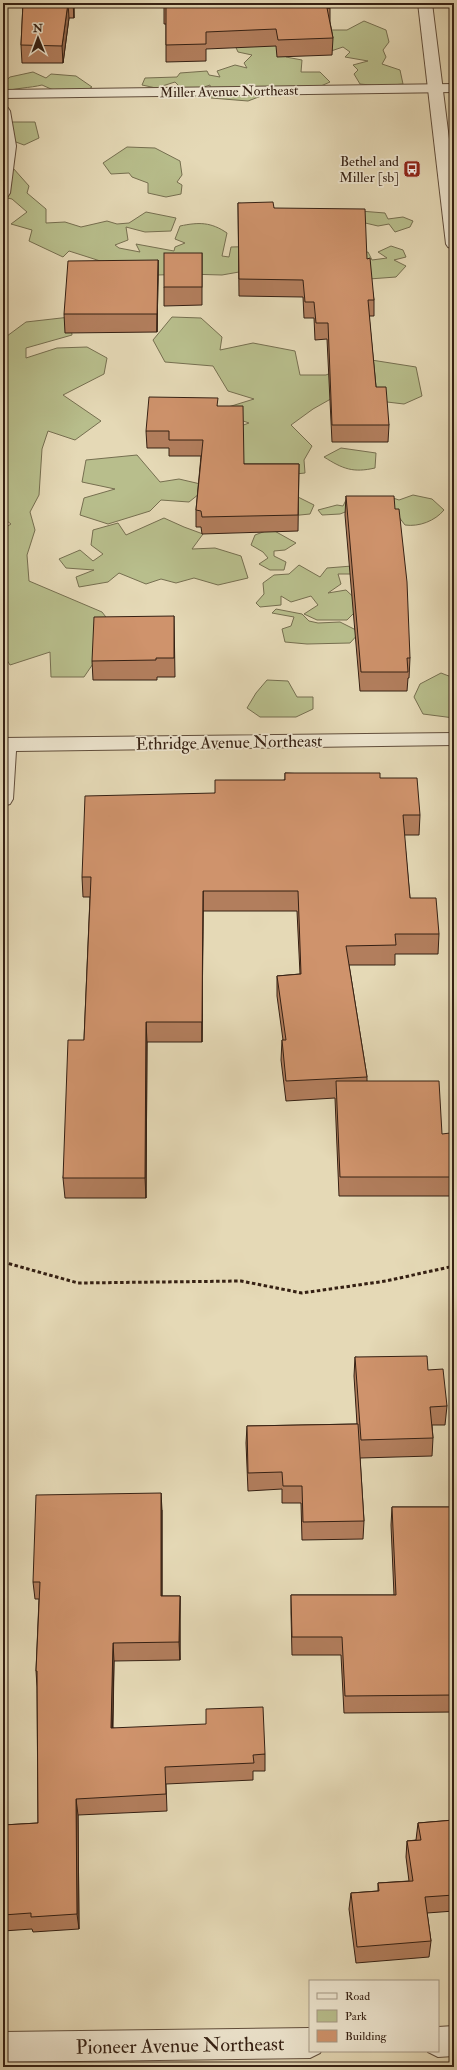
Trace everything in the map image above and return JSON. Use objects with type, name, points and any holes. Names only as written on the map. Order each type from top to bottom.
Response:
[{"type":"street","points":[[425,3],[454,244]]},
{"type":"street","name":"Miller Avenue Northeast","points":[[3,94],[454,88]]},
{"type":"street","name":"Ethridge Avenue Northeast","points":[[5,745],[454,739]]},
{"type":"street","points":[[3,799],[5,745]]},
{"type":"street","points":[[439,2042],[454,2042]]},
{"type":"street","name":"Pioneer Avenue Northeast","points":[[3,2047],[309,2043]]},
{"type":"lane","points":[[3,111],[9,146],[3,193]]},
{"type":"path","points":[[3,1262],[78,1283],[241,1281],[302,1294],[386,1281],[454,1266]]},
{"type":"green space","points":[[364,21],[386,30],[389,42],[383,50],[386,57],[382,64],[400,70],[403,84],[381,86],[360,84],[354,74],[358,70],[353,65],[368,61],[345,57],[350,52],[343,47],[325,53],[282,47],[286,57],[302,60],[301,72],[320,72],[330,82],[305,93],[285,87],[248,101],[211,98],[210,85],[186,93],[175,82],[156,88],[142,85],[145,78],[177,77],[180,73],[207,71],[209,75],[220,77],[217,71],[235,65],[247,68],[244,63],[252,55],[238,52],[232,39],[323,30],[347,30]]},
{"type":"green space","points":[[33,72],[46,78],[51,74],[76,76],[92,87],[77,96],[42,85],[3,92],[3,83],[10,77]]},
{"type":"green space","points":[[3,120],[11,122],[35,122],[39,138],[24,145],[5,138]]},
{"type":"green space","points":[[127,147],[155,148],[180,161],[182,175],[177,182],[182,185],[181,194],[166,197],[148,193],[148,183],[132,177],[129,173],[111,174],[103,163]]},
{"type":"green space","points":[[3,161],[13,168],[29,186],[27,193],[46,209],[46,223],[65,222],[81,227],[107,221],[117,224],[129,223],[146,212],[176,218],[171,231],[145,232],[126,227],[128,240],[115,245],[119,248],[140,252],[136,244],[174,251],[175,247],[185,243],[175,239],[180,226],[205,224],[221,229],[227,233],[222,256],[229,257],[231,247],[248,247],[334,254],[368,252],[372,260],[387,258],[378,252],[391,246],[403,250],[406,257],[394,260],[406,266],[396,277],[369,279],[248,274],[239,272],[222,275],[158,275],[116,266],[69,251],[63,257],[29,241],[32,230],[11,224],[27,212],[12,199],[3,197]]},
{"type":"green space","points":[[360,211],[385,213],[388,219],[403,217],[413,221],[410,227],[395,232],[389,224],[378,226],[361,222]]},
{"type":"green space","points":[[70,317],[72,335],[26,348],[26,358],[57,348],[87,347],[107,358],[104,374],[63,395],[101,421],[75,440],[48,431],[42,449],[39,495],[30,512],[35,530],[27,555],[29,581],[102,612],[116,630],[84,677],[51,677],[50,652],[10,665],[3,654],[3,529],[11,524],[3,518],[3,339],[26,322]]},
{"type":"green space","points":[[172,317],[201,318],[222,337],[220,350],[253,343],[295,351],[300,375],[326,375],[365,359],[416,367],[422,396],[404,404],[336,396],[313,409],[291,425],[312,446],[304,460],[305,473],[258,478],[237,470],[221,433],[249,423],[223,414],[225,408],[254,399],[228,391],[213,366],[165,362],[153,340]]},
{"type":"green space","points":[[341,448],[376,453],[375,468],[360,470],[348,469],[324,457]]},
{"type":"green space","points":[[137,455],[160,482],[179,479],[209,486],[189,502],[161,500],[150,511],[108,524],[80,515],[84,498],[115,489],[82,482],[86,460]]},
{"type":"green space","points":[[294,495],[314,505],[310,514],[290,516]]},
{"type":"green space","points":[[413,495],[432,499],[444,510],[436,517],[421,524],[405,525],[395,512],[353,509],[340,514],[322,515],[318,510],[337,505],[343,506],[346,500],[393,498],[399,500]]},
{"type":"green space","points":[[164,518],[203,534],[192,549],[215,548],[241,556],[248,578],[218,585],[194,578],[176,583],[161,579],[146,584],[119,573],[108,582],[79,587],[76,577],[94,570],[66,568],[59,559],[80,550],[93,561],[103,554],[91,545],[93,530],[118,523],[126,535]]},
{"type":"green space","points":[[271,529],[296,543],[285,550],[274,551],[274,556],[286,562],[284,570],[270,570],[259,564],[268,558],[263,552],[251,545],[255,535]]},
{"type":"green space","points":[[299,565],[320,577],[327,568],[352,566],[362,574],[338,574],[341,584],[328,593],[346,590],[362,605],[347,620],[317,620],[304,614],[318,605],[311,596],[291,602],[281,596],[281,605],[260,607],[256,603],[264,594],[263,583],[274,575],[289,574]]},
{"type":"green space","points":[[276,609],[302,614],[309,621],[318,623],[340,622],[360,632],[350,643],[307,644],[285,642],[282,629],[291,626],[294,617],[272,613]]},
{"type":"green space","points":[[441,673],[454,678],[454,718],[423,714],[414,697],[420,684]]},
{"type":"green space","points":[[267,680],[288,681],[297,697],[313,697],[313,709],[296,717],[260,717],[247,708],[256,693]]},
{"type":"building","points":[[23,3],[68,3],[62,46],[21,45]]},
{"type":"building","points":[[164,3],[329,3],[330,8],[327,8],[333,38],[278,40],[276,29],[206,32],[206,44],[166,45],[166,6],[164,6]]},
{"type":"building","points":[[273,202],[274,208],[365,209],[367,259],[370,258],[374,300],[368,300],[376,387],[386,387],[389,425],[332,425],[328,323],[316,323],[314,302],[305,302],[303,280],[239,279],[238,203]]},
{"type":"building","points":[[164,253],[202,253],[202,287],[164,287]]},
{"type":"building","points":[[158,260],[157,314],[64,314],[68,261]]},
{"type":"building","points":[[149,397],[218,398],[217,406],[243,406],[244,464],[299,464],[298,515],[202,517],[201,511],[196,510],[203,440],[169,440],[169,431],[146,431]]},
{"type":"building","points":[[346,496],[394,496],[395,509],[399,509],[407,582],[410,658],[407,658],[408,672],[361,672]]},
{"type":"building","points":[[174,616],[174,658],[156,658],[156,660],[92,661],[94,617]]},
{"type":"building","points":[[285,773],[380,773],[380,778],[417,778],[420,815],[403,815],[410,898],[436,898],[439,934],[395,934],[396,945],[346,946],[367,1077],[286,1081],[282,1040],[286,1040],[277,976],[301,974],[298,891],[203,891],[202,1022],[146,1022],[145,1178],[63,1178],[68,1040],[84,1040],[91,877],[82,877],[85,796],[215,793],[215,780],[285,780]]},
{"type":"building","points":[[336,1081],[439,1081],[442,1134],[450,1133],[454,1177],[340,1177]]},
{"type":"building","points":[[427,1356],[428,1370],[443,1369],[447,1406],[430,1407],[433,1438],[361,1440],[355,1357]]},
{"type":"building","points":[[358,1424],[364,1521],[303,1522],[302,1486],[283,1486],[282,1472],[248,1473],[247,1426]]},
{"type":"building","points":[[161,1493],[161,1596],[180,1596],[179,1642],[113,1643],[111,1728],[206,1724],[206,1709],[263,1707],[265,1754],[253,1755],[254,1763],[165,1767],[166,1794],[76,1799],[77,1914],[31,1917],[31,1913],[3,1915],[3,1825],[38,1823],[36,1671],[40,1582],[33,1582],[36,1495]]},
{"type":"building","points":[[392,1507],[454,1507],[454,1695],[345,1696],[342,1637],[292,1637],[291,1595],[396,1595]]},
{"type":"building","points":[[454,1820],[454,1895],[425,1897],[431,1941],[357,1947],[351,1893],[379,1891],[378,1883],[413,1881],[407,1841],[421,1840],[418,1823]]},
{"type":"place","name":"Bethel and Miller [sb]","points":[[412,169]]}]
